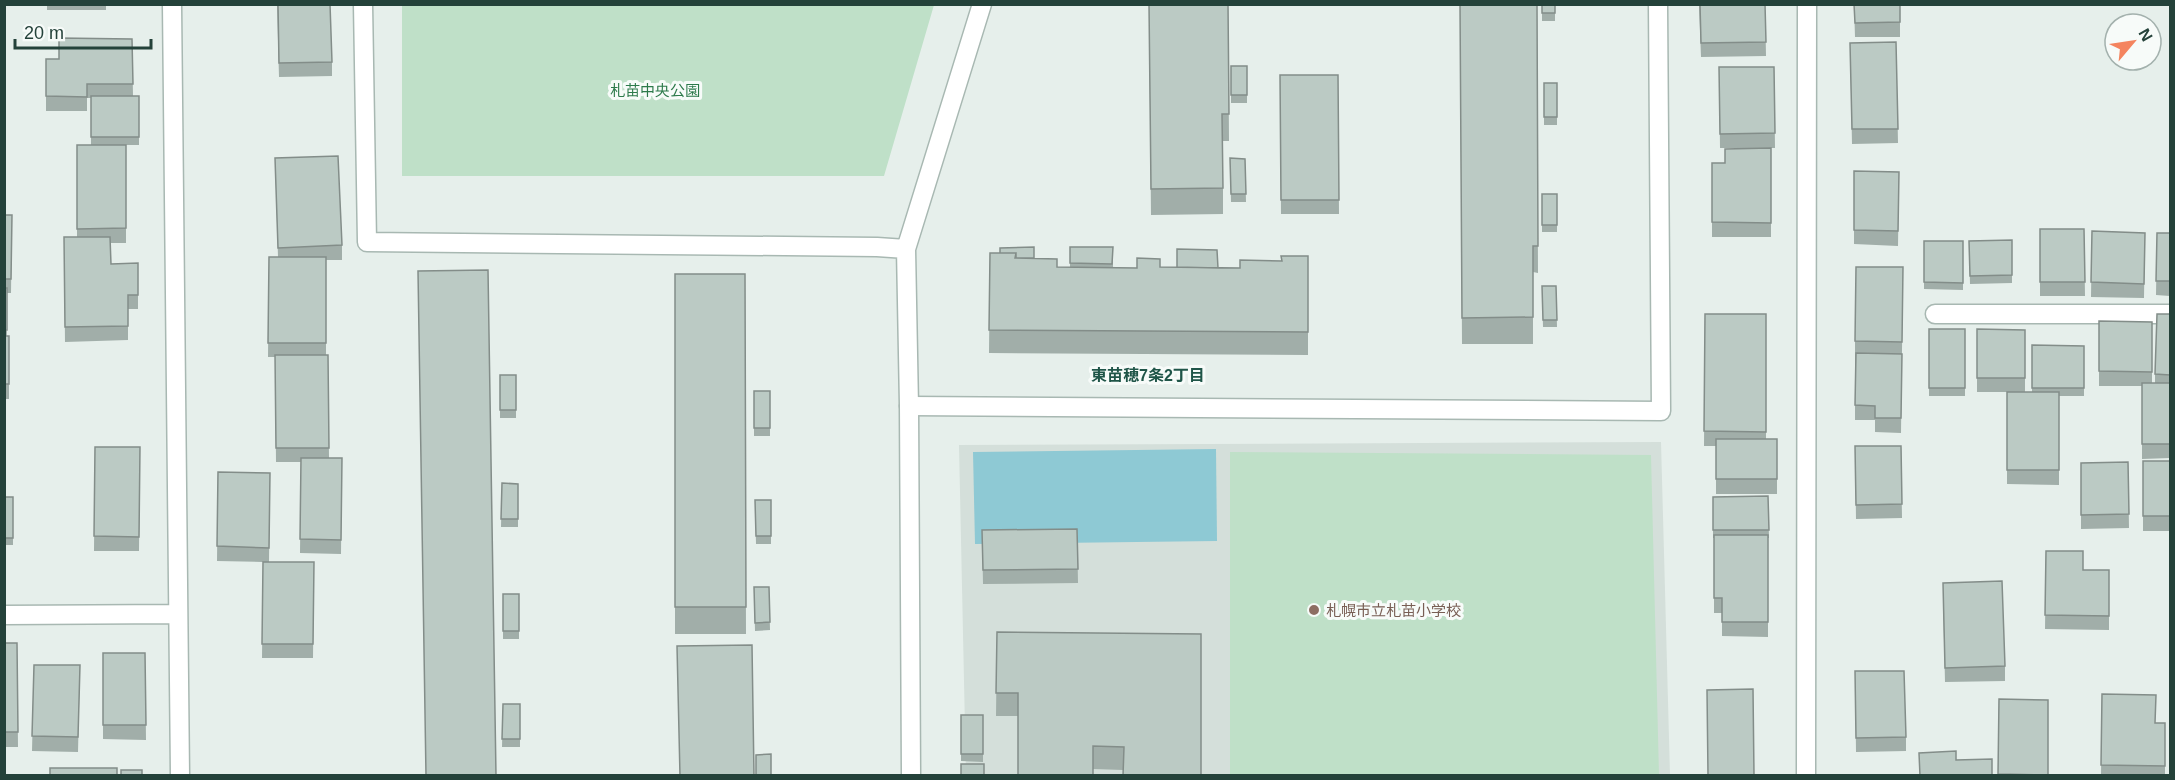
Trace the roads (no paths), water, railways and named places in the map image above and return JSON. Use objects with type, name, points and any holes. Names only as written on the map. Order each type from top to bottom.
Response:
[{"type":"street","points":[[172,4],[180,776]]},
{"type":"street","points":[[363,4],[367,242],[906,249]]},
{"type":"street","points":[[910,776],[909,406],[906,249],[982,4]]},
{"type":"street","points":[[909,406],[1661,411],[1659,4]]},
{"type":"street","points":[[1806,776],[1807,4]]},
{"type":"street","points":[[1935,314],[2170,314]]},
{"type":"street","points":[[4,615],[178,614]]},
{"type":"water","points":[[1216,449],[1217,541],[975,544],[973,452]]},
{"type":"place","name":"札幌市立札苗小学校","points":[[1314,610]]},
{"type":"district","name":"東苗穂7条2丁目","points":[[1148,375]]},
{"type":"park label","name":"札苗中央公園","points":[[655,90]]}]
